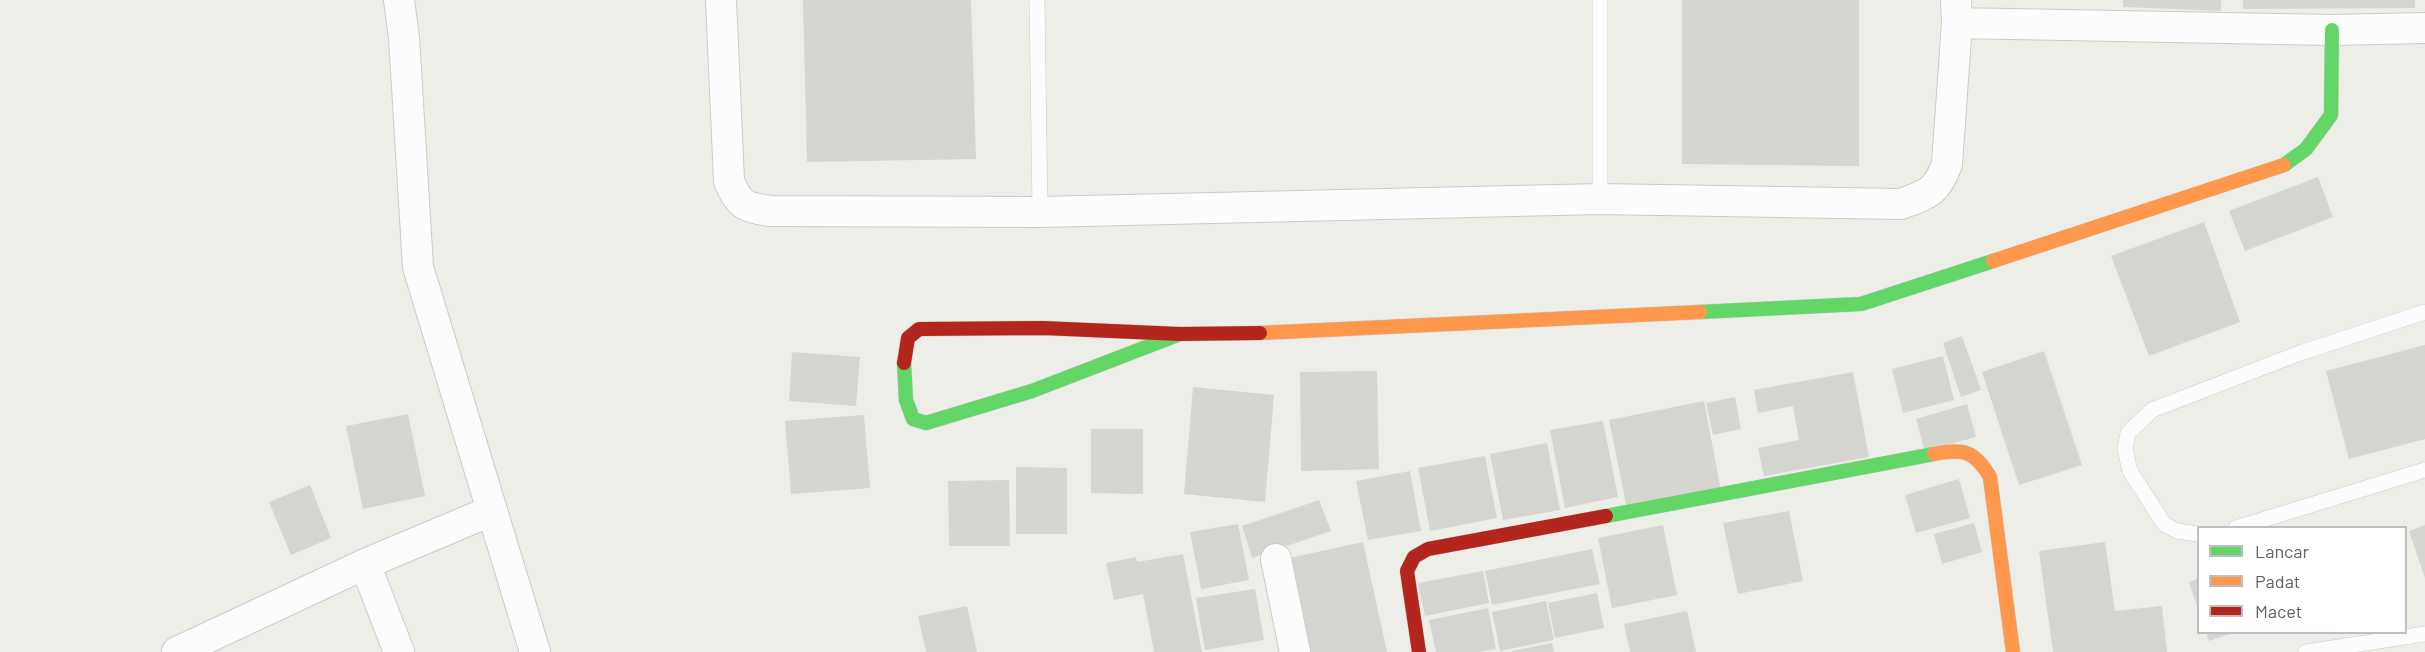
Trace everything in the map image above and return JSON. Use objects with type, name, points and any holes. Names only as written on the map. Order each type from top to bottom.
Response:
[{"type":"street","points":[[399,0],[404,38],[418,267],[535,652]]},
{"type":"street","points":[[721,0],[729,181],[735,198],[750,208],[770,212],[1040,212],[1600,199],[1901,204],[1923,196],[1941,183],[1947,164],[1957,11],[2332,30],[2425,28]]},
{"type":"street","points":[[1180,334],[1032,391],[926,423],[916,421],[909,414],[905,403],[907,339],[919,329],[1043,328],[1180,334],[1291,332],[1861,304],[2281,167],[2306,149],[2331,115],[2332,30]]},
{"type":"street","points":[[1419,652],[1407,572],[1414,557],[1428,549],[1949,451],[1964,452],[1979,458],[1990,477],[2013,652]]},
{"type":"street","points":[[177,652],[365,564],[491,511]]},
{"type":"street","points":[[1276,559],[1295,652]]},
{"type":"street","points":[[365,564],[399,652]]},
{"type":"lane","points":[[1037,0],[1040,212]]},
{"type":"lane","points":[[1600,0],[1600,199]]},
{"type":"lane","points":[[2197,534],[2177,531],[2164,524],[2130,471],[2125,449],[2128,433],[2136,425],[2152,410],[2162,406],[2300,353],[2425,312]]},
{"type":"lane","points":[[2243,526],[2425,470]]},
{"type":"lane","points":[[2306,652],[2425,634]]},
{"type":"building","points":[[803,0],[971,0],[976,159],[807,162]]},
{"type":"building","points":[[1682,0],[1859,0],[1859,166],[1682,164]]},
{"type":"building","points":[[2123,0],[2221,0],[2221,11],[2123,7]]},
{"type":"building","points":[[2243,0],[2415,0],[2415,8],[2243,9]]},
{"type":"building","points":[[2318,177],[2333,217],[2245,251],[2229,211]]},
{"type":"building","points":[[2204,222],[2240,322],[2149,356],[2111,256]]},
{"type":"building","points":[[1962,336],[1981,390],[1961,397],[1943,343]]},
{"type":"building","points":[[2425,345],[2425,439],[2349,459],[2326,371]]},
{"type":"building","points":[[2044,351],[2082,465],[2019,485],[1982,372]]},
{"type":"building","points":[[792,352],[860,357],[856,406],[789,401]]},
{"type":"building","points":[[1943,356],[1954,400],[1903,413],[1892,369]]},
{"type":"building","points":[[1377,371],[1379,469],[1301,471],[1300,372]]},
{"type":"building","points":[[1853,372],[1869,457],[1764,476],[1758,448],[1799,440],[1793,406],[1758,413],[1754,390]]},
{"type":"building","points":[[1193,387],[1274,395],[1265,502],[1184,494]]},
{"type":"building","points":[[1735,397],[1741,429],[1713,435],[1706,403]]},
{"type":"building","points":[[1704,401],[1721,491],[1627,509],[1609,420]]},
{"type":"building","points":[[1967,404],[1976,437],[1925,451],[1916,419]]},
{"type":"building","points":[[408,414],[425,496],[363,509],[346,426]]},
{"type":"building","points":[[864,415],[870,488],[791,494],[785,421]]},
{"type":"building","points":[[1603,421],[1618,497],[1565,508],[1550,430]]},
{"type":"building","points":[[1091,429],[1143,429],[1143,494],[1091,493]]},
{"type":"building","points":[[1547,443],[1560,510],[1503,520],[1490,454]]},
{"type":"building","points":[[1485,456],[1497,518],[1430,531],[1418,468]]},
{"type":"building","points":[[1016,467],[1067,468],[1067,534],[1016,534]]},
{"type":"building","points":[[1410,471],[1421,531],[1368,540],[1356,481]]},
{"type":"building","points":[[1959,479],[1970,518],[1916,533],[1905,495]]},
{"type":"building","points":[[1009,480],[1010,546],[949,546],[948,481]]},
{"type":"building","points":[[310,485],[331,538],[291,555],[269,502]]},
{"type":"building","points":[[1319,500],[1331,531],[1252,558],[1242,526]]},
{"type":"building","points":[[1789,511],[1803,581],[1738,594],[1723,523]]},
{"type":"building","points":[[1974,523],[1982,552],[1942,564],[1934,534]]},
{"type":"building","points":[[1238,524],[1249,580],[1201,589],[1190,532]]},
{"type":"building","points":[[1663,525],[1677,595],[1612,608],[1598,538]]},
{"type":"building","points":[[2425,525],[2425,578],[2409,531]]},
{"type":"building","points":[[1363,542],[1387,652],[1311,652],[1289,558]]},
{"type":"building","points":[[2105,542],[2115,611],[2162,606],[2167,652],[2053,652],[2039,551]]},
{"type":"building","points":[[1592,549],[1600,584],[1492,605],[1485,571]]},
{"type":"building","points":[[1183,554],[1202,652],[1154,652],[1143,594],[1114,600],[1106,563],[1136,557],[1137,562]]},
{"type":"building","points":[[1483,571],[1489,603],[1425,616],[1418,583]]},
{"type":"building","points":[[2197,579],[2197,606],[2189,582]]},
{"type":"building","points":[[1255,589],[1264,640],[1205,650],[1196,598]]},
{"type":"building","points":[[1597,593],[1604,628],[1555,638],[1548,603]]},
{"type":"building","points":[[1546,601],[1554,640],[1500,651],[1492,612]]},
{"type":"building","points":[[967,606],[977,652],[926,652],[918,616]]},
{"type":"building","points":[[1488,608],[1496,649],[1480,652],[1436,652],[1429,620]]},
{"type":"building","points":[[1687,611],[1696,652],[1630,652],[1624,624]]},
{"type":"building","points":[[2207,634],[2230,634],[2209,641]]},
{"type":"building","points":[[1552,643],[1554,652],[1512,652],[1512,651]]},
{"type":"traffic: fast","points":[[2284,165],[2306,149],[2331,115],[2332,30]]},
{"type":"traffic: fast","points":[[1700,312],[1861,304],[1993,261]]},
{"type":"traffic: fast","points":[[904,363],[906,400],[913,419],[926,423],[1032,391],[1180,334]]},
{"type":"traffic: fast","points":[[1606,516],[1934,454]]},
{"type":"traffic: slow","points":[[1993,261],[2284,165]]},
{"type":"traffic: slow","points":[[1260,333],[1700,312]]},
{"type":"traffic: slow","points":[[1934,454],[1953,451],[1967,454],[1979,462],[1990,477],[2013,652]]},
{"type":"traffic: jam","points":[[904,363],[908,338],[919,329],[1043,328],[1180,334],[1260,333]]},
{"type":"traffic: jam","points":[[1419,652],[1407,571],[1414,557],[1428,549],[1606,516]]}]
